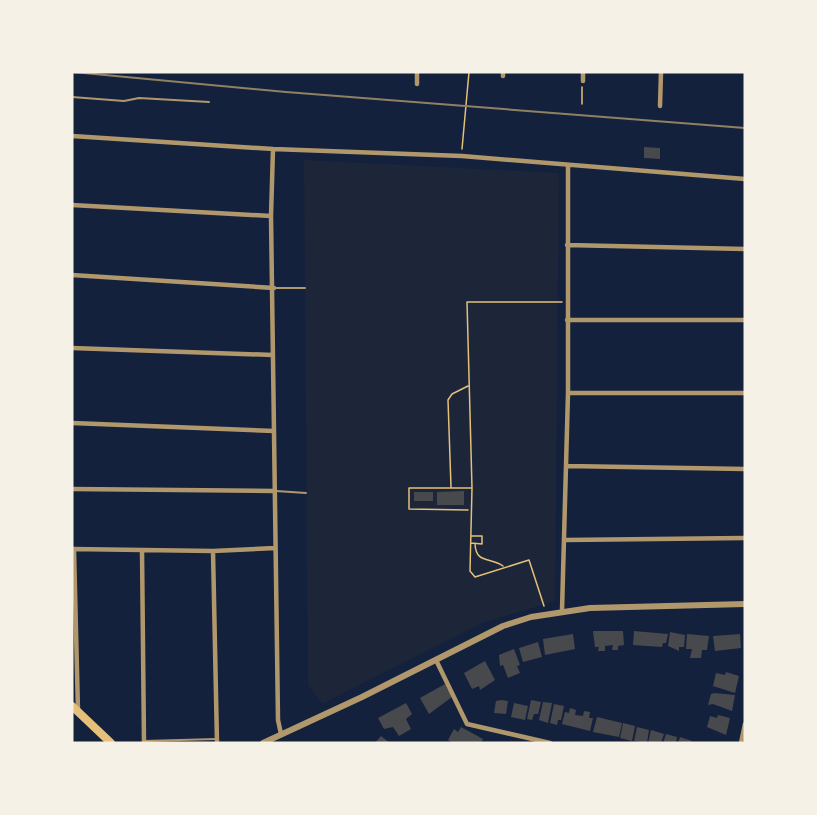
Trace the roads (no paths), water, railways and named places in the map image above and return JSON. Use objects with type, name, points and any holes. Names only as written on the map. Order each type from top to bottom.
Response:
[{"type":"highway","points":[[75,709],[109,742]]},
{"type":"street","points":[[417,72],[417,84]]},
{"type":"street","points":[[583,72],[583,81]]},
{"type":"street","points":[[660,106],[661,72]]},
{"type":"street","points":[[72,136],[273,149],[462,156],[745,179]]},
{"type":"street","points":[[273,149],[271,216],[274,491],[278,720],[281,734]]},
{"type":"street","points":[[562,611],[568,393],[568,165]]},
{"type":"street","points":[[72,205],[271,216]]},
{"type":"street","points":[[567,245],[745,249]]},
{"type":"street","points":[[72,275],[273,288]]},
{"type":"street","points":[[567,320],[745,320]]},
{"type":"street","points":[[72,348],[273,356]]},
{"type":"street","points":[[568,393],[745,393]]},
{"type":"street","points":[[72,423],[274,431]]},
{"type":"street","points":[[567,466],[745,469]]},
{"type":"street","points":[[72,489],[274,491]]},
{"type":"street","points":[[565,540],[745,538]]},
{"type":"street","points":[[75,709],[73,549],[213,551],[275,548]]},
{"type":"street","points":[[142,550],[144,742]]},
{"type":"street","points":[[213,551],[217,741]]},
{"type":"street","points":[[263,743],[503,626],[547,613],[745,604]]},
{"type":"street","points":[[436,660],[467,724],[550,743]]},
{"type":"street","points":[[741,743],[745,724]]},
{"type":"lane","points":[[72,97],[124,101],[139,98],[210,102]]},
{"type":"lane","points":[[273,288],[305,288]]},
{"type":"lane","points":[[274,491],[306,493]]},
{"type":"lane","points":[[144,742],[217,741]]},
{"type":"railway","points":[[73,72],[286,92],[745,128]]}]
